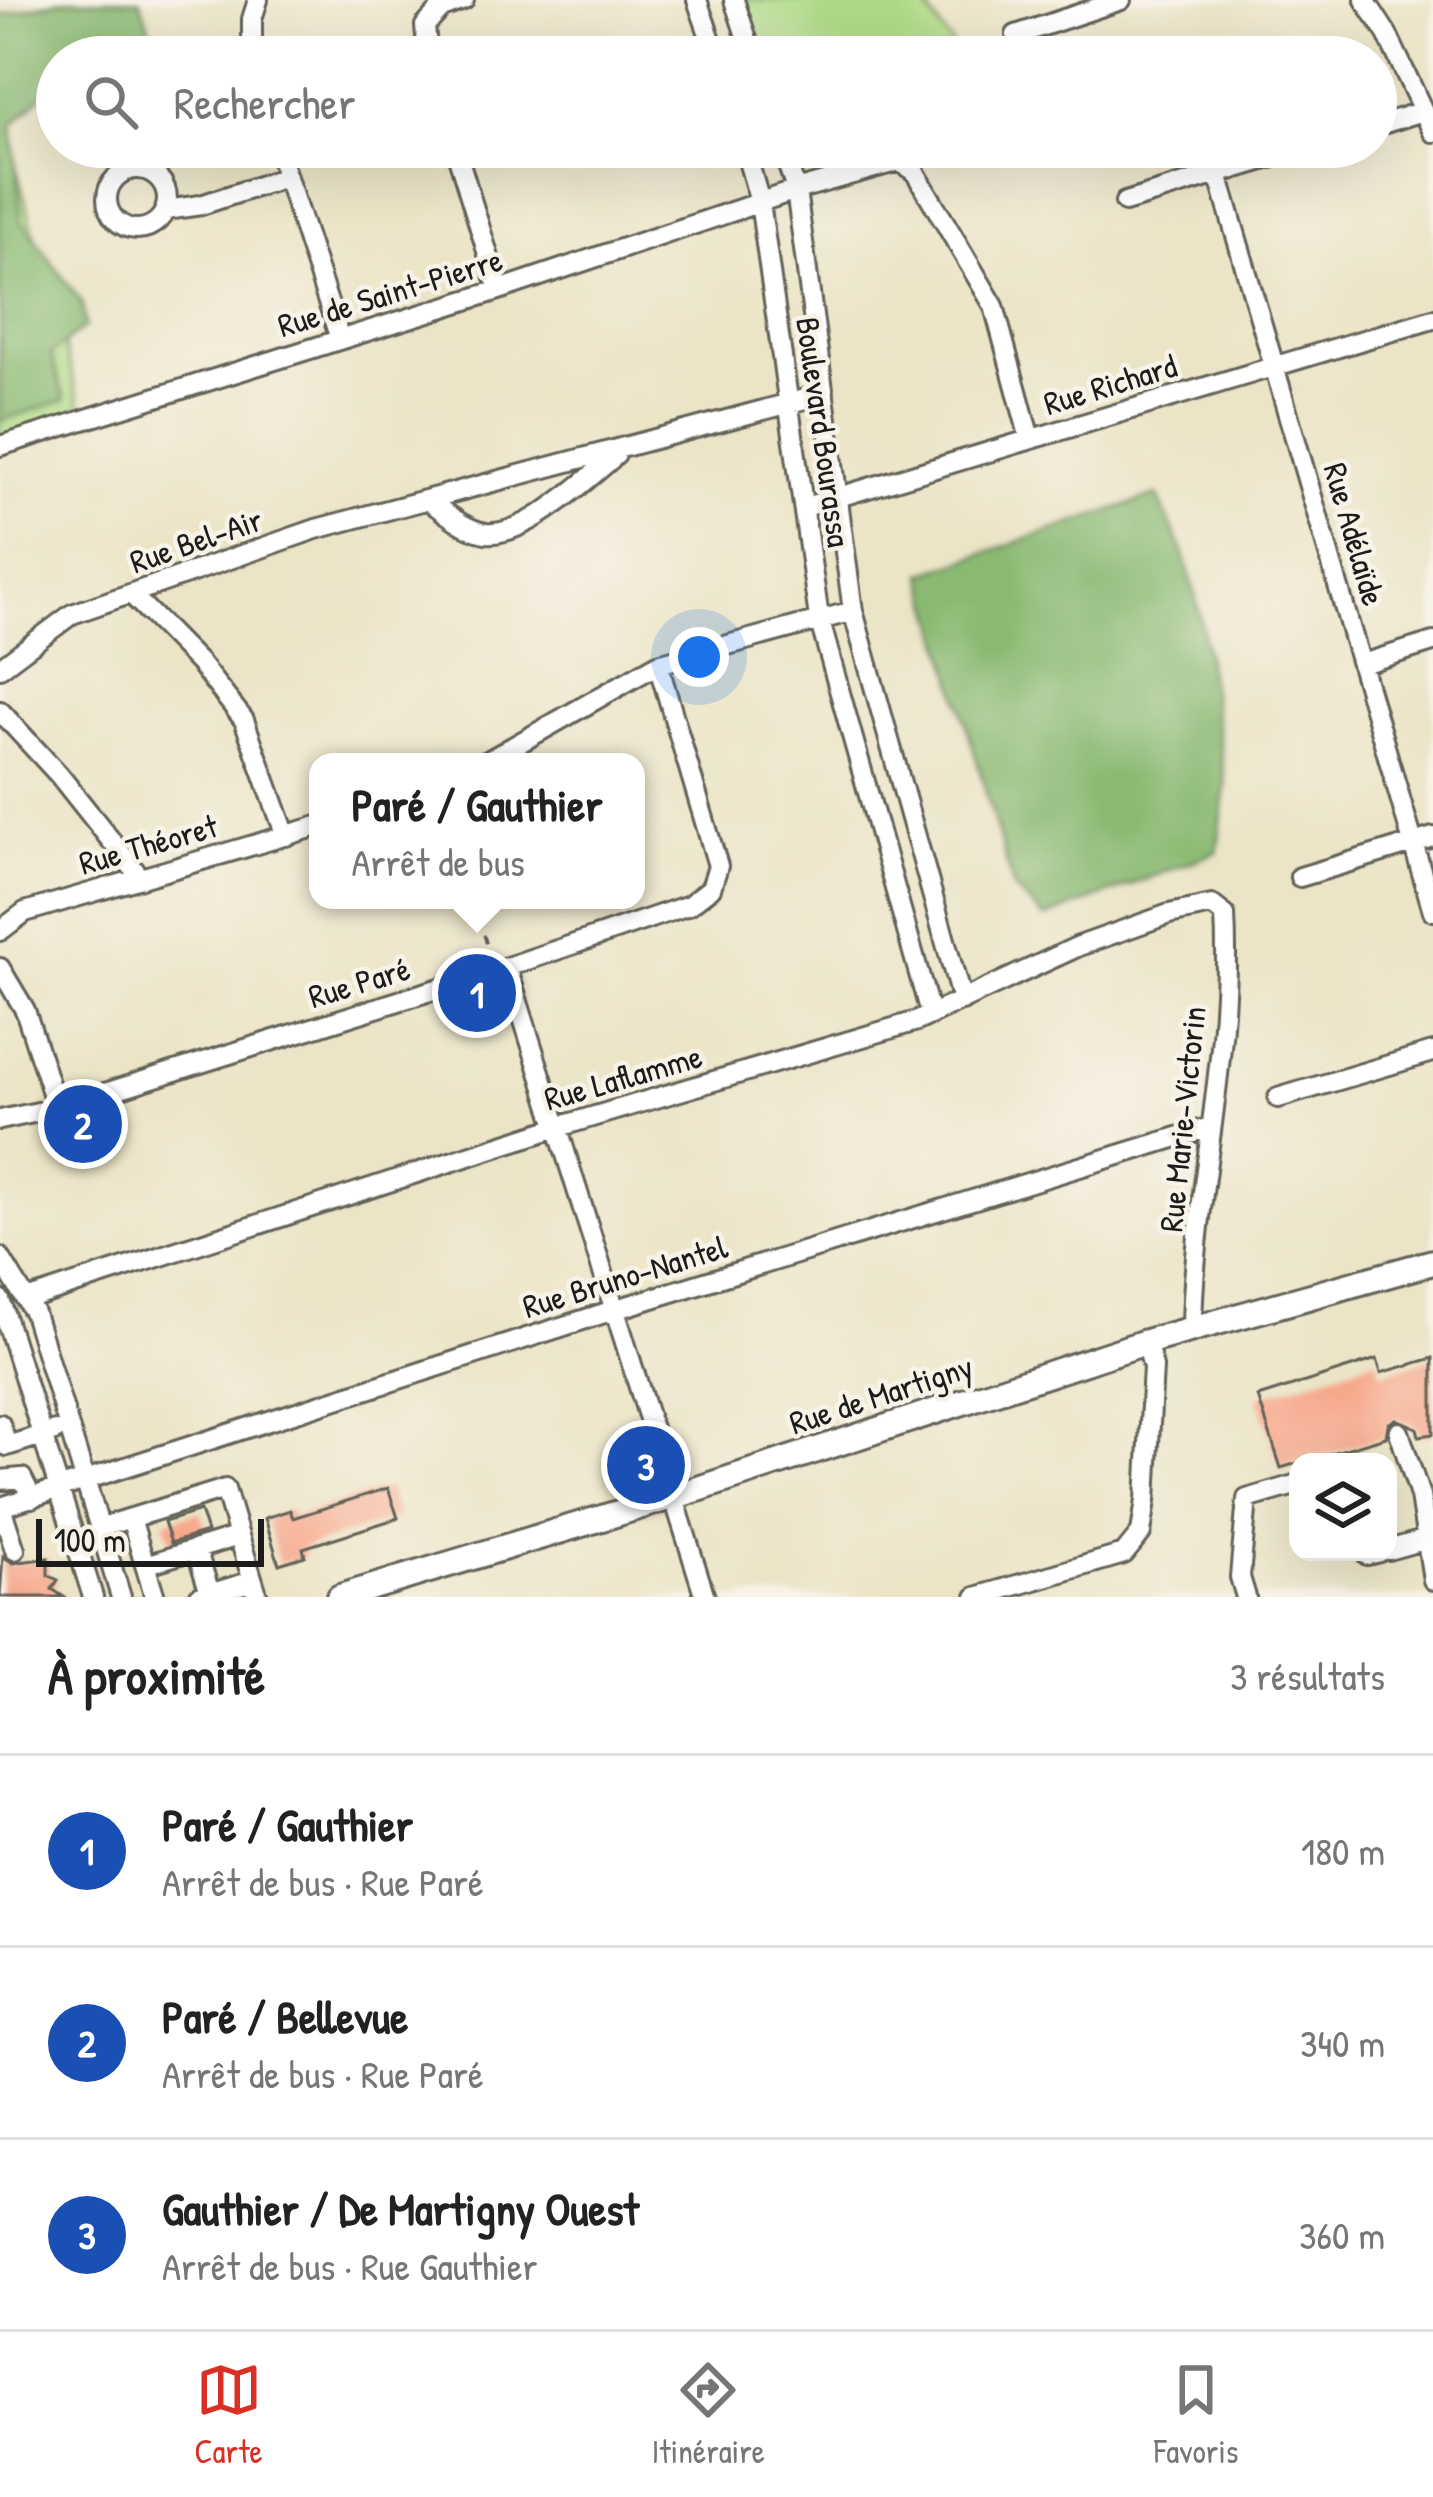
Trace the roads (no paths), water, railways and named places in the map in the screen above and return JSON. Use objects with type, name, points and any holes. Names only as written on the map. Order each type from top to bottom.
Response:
[{"type":"main road","name":"Rue de Martigny","points":[[346,1596],[672,1497],[1146,1342],[1433,1262]]},
{"type":"street","points":[[252,36],[258,0]]},
{"type":"street","points":[[426,36],[425,26],[442,8],[464,0]]},
{"type":"street","points":[[697,0],[710,36]]},
{"type":"street","points":[[734,0],[747,36]]},
{"type":"street","points":[[1016,35],[1121,0]]},
{"type":"street","points":[[1365,0],[1388,36]]},
{"type":"street","points":[[737,36],[745,31]]},
{"type":"street","points":[[1397,55],[1433,132]]},
{"type":"street","points":[[1397,119],[1424,111]]},
{"type":"street","points":[[284,168],[340,339]]},
{"type":"street","points":[[461,168],[499,290]]},
{"type":"street","name":"Boulevard Bourassa","points":[[750,168],[760,202],[820,620],[930,1013]]},
{"type":"street","name":"Boulevard Bourassa","points":[[789,168],[796,190],[853,611],[962,1000]]},
{"type":"street","name":"Rue de Saint-Pierre","points":[[0,446],[874,168]]},
{"type":"street","name":"Rue de Saint-Pierre","points":[[909,168],[994,306],[1030,440]]},
{"type":"street","points":[[1125,202],[1238,168]]},
{"type":"street","name":"Rue Adélaïde","points":[[1218,174],[1433,911]]},
{"type":"street","points":[[166,210],[201,205],[286,176]]},
{"type":"street","name":"Rue Richard","points":[[805,507],[1433,319]]},
{"type":"street","name":"Rue Bel-Air","points":[[0,668],[72,614],[316,529],[824,394]]},
{"type":"street","name":"Rue Bel-Air","points":[[428,500],[458,522],[484,533],[510,531],[577,488],[624,448]]},
{"type":"street","points":[[132,595],[200,664],[244,720],[286,836]]},
{"type":"street","points":[[502,753],[658,664],[853,611]]},
{"type":"street","points":[[1362,664],[1433,642]]},
{"type":"street","name":"Rue Paré","points":[[0,1120],[57,1108],[689,905],[711,888],[718,866],[658,664]]},
{"type":"street","points":[[0,711],[59,775],[140,877]]},
{"type":"street","points":[[849,725],[882,716]]},
{"type":"street","name":"Rue Théoret","points":[[0,932],[25,912],[309,829]]},
{"type":"street","points":[[1300,877],[1433,837]]},
{"type":"street","name":"Rue Laflamme","points":[[29,1299],[558,1127],[917,1021],[1059,954],[1168,914],[1212,905],[1225,915]]},
{"type":"street","name":"Rue Marie-Victorin","points":[[1192,1329],[1210,1127],[1226,1021],[1225,915]]},
{"type":"street","points":[[0,968],[25,1010],[57,1108]]},
{"type":"street","points":[[501,969],[558,1127],[705,1597]]},
{"type":"street","points":[[1278,1098],[1433,1052]]},
{"type":"street","name":"Rue Bruno-Nantel","points":[[32,1498],[617,1309],[1210,1127]]},
{"type":"street","points":[[0,1257],[29,1299],[121,1597]]},
{"type":"street","points":[[2,1312],[93,1597]]},
{"type":"street","points":[[976,1597],[1124,1554],[1141,1533],[1153,1367],[1146,1342]]},
{"type":"street","points":[[0,1424],[3,1447],[68,1427]]},
{"type":"street","points":[[1400,1432],[1420,1496],[1433,1576]]},
{"type":"street","points":[[0,1480],[22,1478],[32,1498],[1,1508],[14,1550]]},
{"type":"street","points":[[1246,1597],[1240,1577],[1247,1499],[1289,1487]]},
{"type":"street","points":[[99,1528],[225,1490],[256,1589],[204,1595],[196,1549]]},
{"type":"street","points":[[128,1519],[155,1597]]},
{"type":"street","points":[[145,1565],[239,1536]]},
{"type":"street","points":[[1397,1547],[1427,1539]]},
{"type":"place","name":"Paré / Gauthier","points":[[477,993]]},
{"type":"place","name":"Paré / Bellevue","points":[[83,1124]]},
{"type":"place","name":"Gauthier / De Martigny Ouest","points":[[646,1465]]}]
